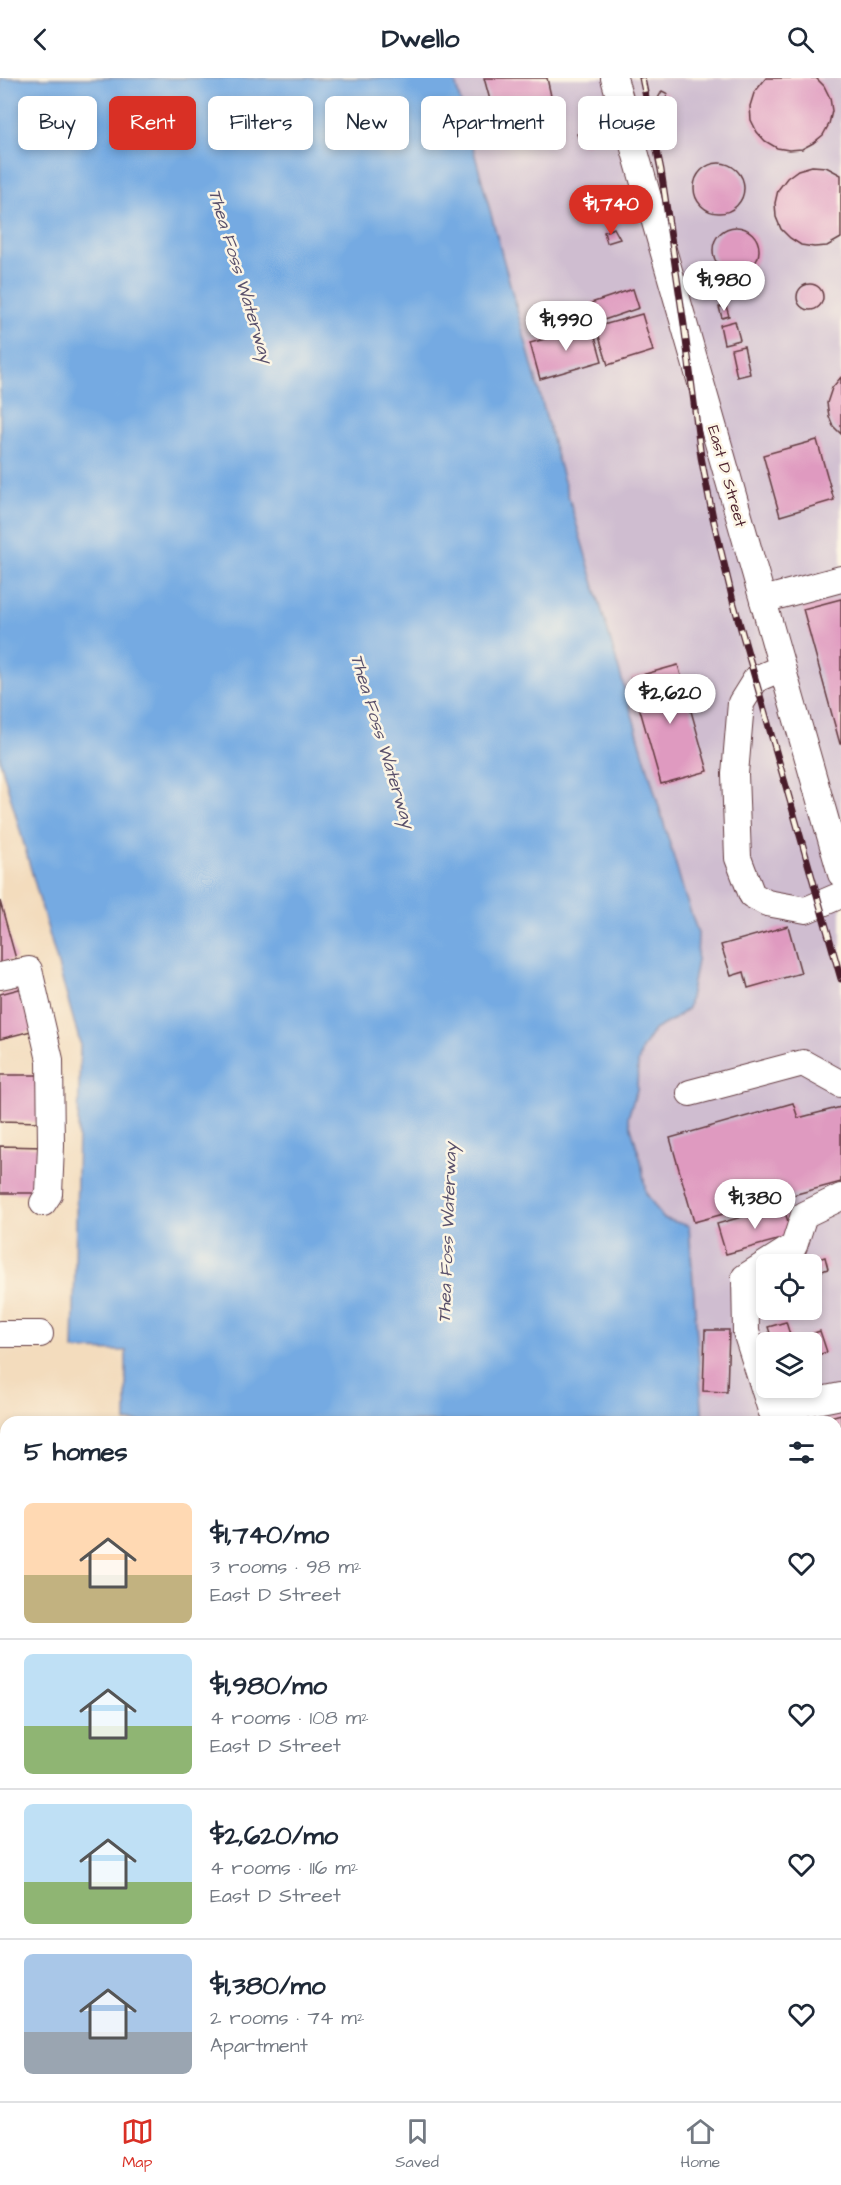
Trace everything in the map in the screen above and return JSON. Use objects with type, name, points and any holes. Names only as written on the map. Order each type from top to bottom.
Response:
[{"type":"street","name":"East D Street","points":[[614,78],[841,874]]},
{"type":"street","points":[[763,600],[841,579]]},
{"type":"street","points":[[782,668],[756,679],[741,703],[735,774],[738,858],[752,895],[767,903],[806,910],[841,895]]},
{"type":"street","points":[[0,976],[29,970],[50,1060],[49,1194],[43,1203]]},
{"type":"street","points":[[690,1093],[803,1063],[841,1084]]},
{"type":"street","points":[[841,1197],[804,1215],[794,1246],[745,1278],[746,1332],[771,1410],[841,1396]]},
{"type":"street","points":[[0,1334],[40,1334]]},
{"type":"shaded area","points":[[454,78],[841,78],[841,1416],[702,1416],[696,1349],[693,1269],[646,1193],[641,1161],[628,1117],[637,1090],[638,1063],[642,1049],[654,1031],[688,1007],[698,933],[685,896],[557,457],[474,150],[566,150],[566,96],[459,96]]},
{"type":"water","name":"Thea Foss Waterway","points":[[0,78],[454,78],[459,96],[421,96],[421,150],[474,150],[557,457],[685,896],[698,933],[697,961],[688,1008],[654,1030],[642,1049],[638,1063],[637,1090],[628,1117],[641,1161],[646,1193],[663,1218],[689,1226],[703,1416],[126,1416],[126,1351],[73,1350],[80,1043],[0,760]]},
{"type":"building","points":[[484,78],[547,78],[551,96],[489,96]]},
{"type":"building","points":[[766,78],[816,78],[824,86],[830,98],[832,111],[823,135],[802,149],[777,148],[765,141],[751,120],[750,106],[754,93]]},
{"type":"building","points":[[662,91],[668,94],[667,96],[659,96]]},
{"type":"building","points":[[714,163],[724,163],[737,170],[744,183],[744,193],[737,206],[724,213],[714,213],[705,209],[698,202],[694,193],[694,183],[698,174],[705,167]]},
{"type":"building","points":[[812,166],[826,167],[841,175],[841,238],[827,246],[801,245],[781,229],[776,217],[775,203],[778,190],[787,178],[798,170]]},
{"type":"building","points":[[736,227],[752,234],[759,250],[752,266],[736,273],[720,266],[713,250],[720,234]]},
{"type":"building","points":[[614,228],[620,239],[607,243],[604,232]]},
{"type":"building","points":[[810,284],[819,288],[823,297],[819,306],[810,310],[801,306],[797,297],[801,288]]},
{"type":"building","points":[[633,289],[639,308],[598,322],[591,303]]},
{"type":"building","points":[[726,306],[729,316],[722,318],[719,307]]},
{"type":"building","points":[[642,314],[653,351],[608,365],[596,327]]},
{"type":"building","points":[[735,321],[740,340],[724,344],[720,325]]},
{"type":"building","points":[[592,326],[602,361],[540,379],[530,343]]},
{"type":"building","points":[[744,346],[750,374],[737,377],[731,349]]},
{"type":"building","points":[[841,377],[841,434],[833,426],[827,403],[832,388]]},
{"type":"building","points":[[817,440],[834,500],[780,516],[763,455]]},
{"type":"building","points":[[841,599],[841,744],[840,744],[803,609]]},
{"type":"building","points":[[678,665],[708,771],[661,784],[631,678]]},
{"type":"building","points":[[0,901],[16,959],[0,963]]},
{"type":"building","points":[[788,926],[801,973],[748,988],[744,972],[731,976],[721,945]]},
{"type":"building","points":[[23,988],[35,1030],[0,1039],[0,994]]},
{"type":"building","points":[[0,1075],[42,1075],[42,1122],[0,1121]]},
{"type":"building","points":[[793,1103],[798,1118],[841,1107],[841,1182],[694,1222],[670,1138]]},
{"type":"building","points":[[0,1146],[43,1147],[43,1193],[0,1193]]},
{"type":"building","points":[[783,1205],[792,1236],[726,1254],[717,1224]]},
{"type":"building","points":[[825,1257],[828,1269],[822,1271],[822,1258]]},
{"type":"building","points":[[786,1322],[789,1332],[770,1332],[768,1327]]},
{"type":"building","points":[[705,1330],[729,1330],[727,1392],[703,1391]]},
{"type":"building","points":[[822,1337],[827,1352],[822,1354]]},
{"type":"railway","points":[[642,78],[661,170],[701,457],[713,518],[733,601],[841,979]]}]
